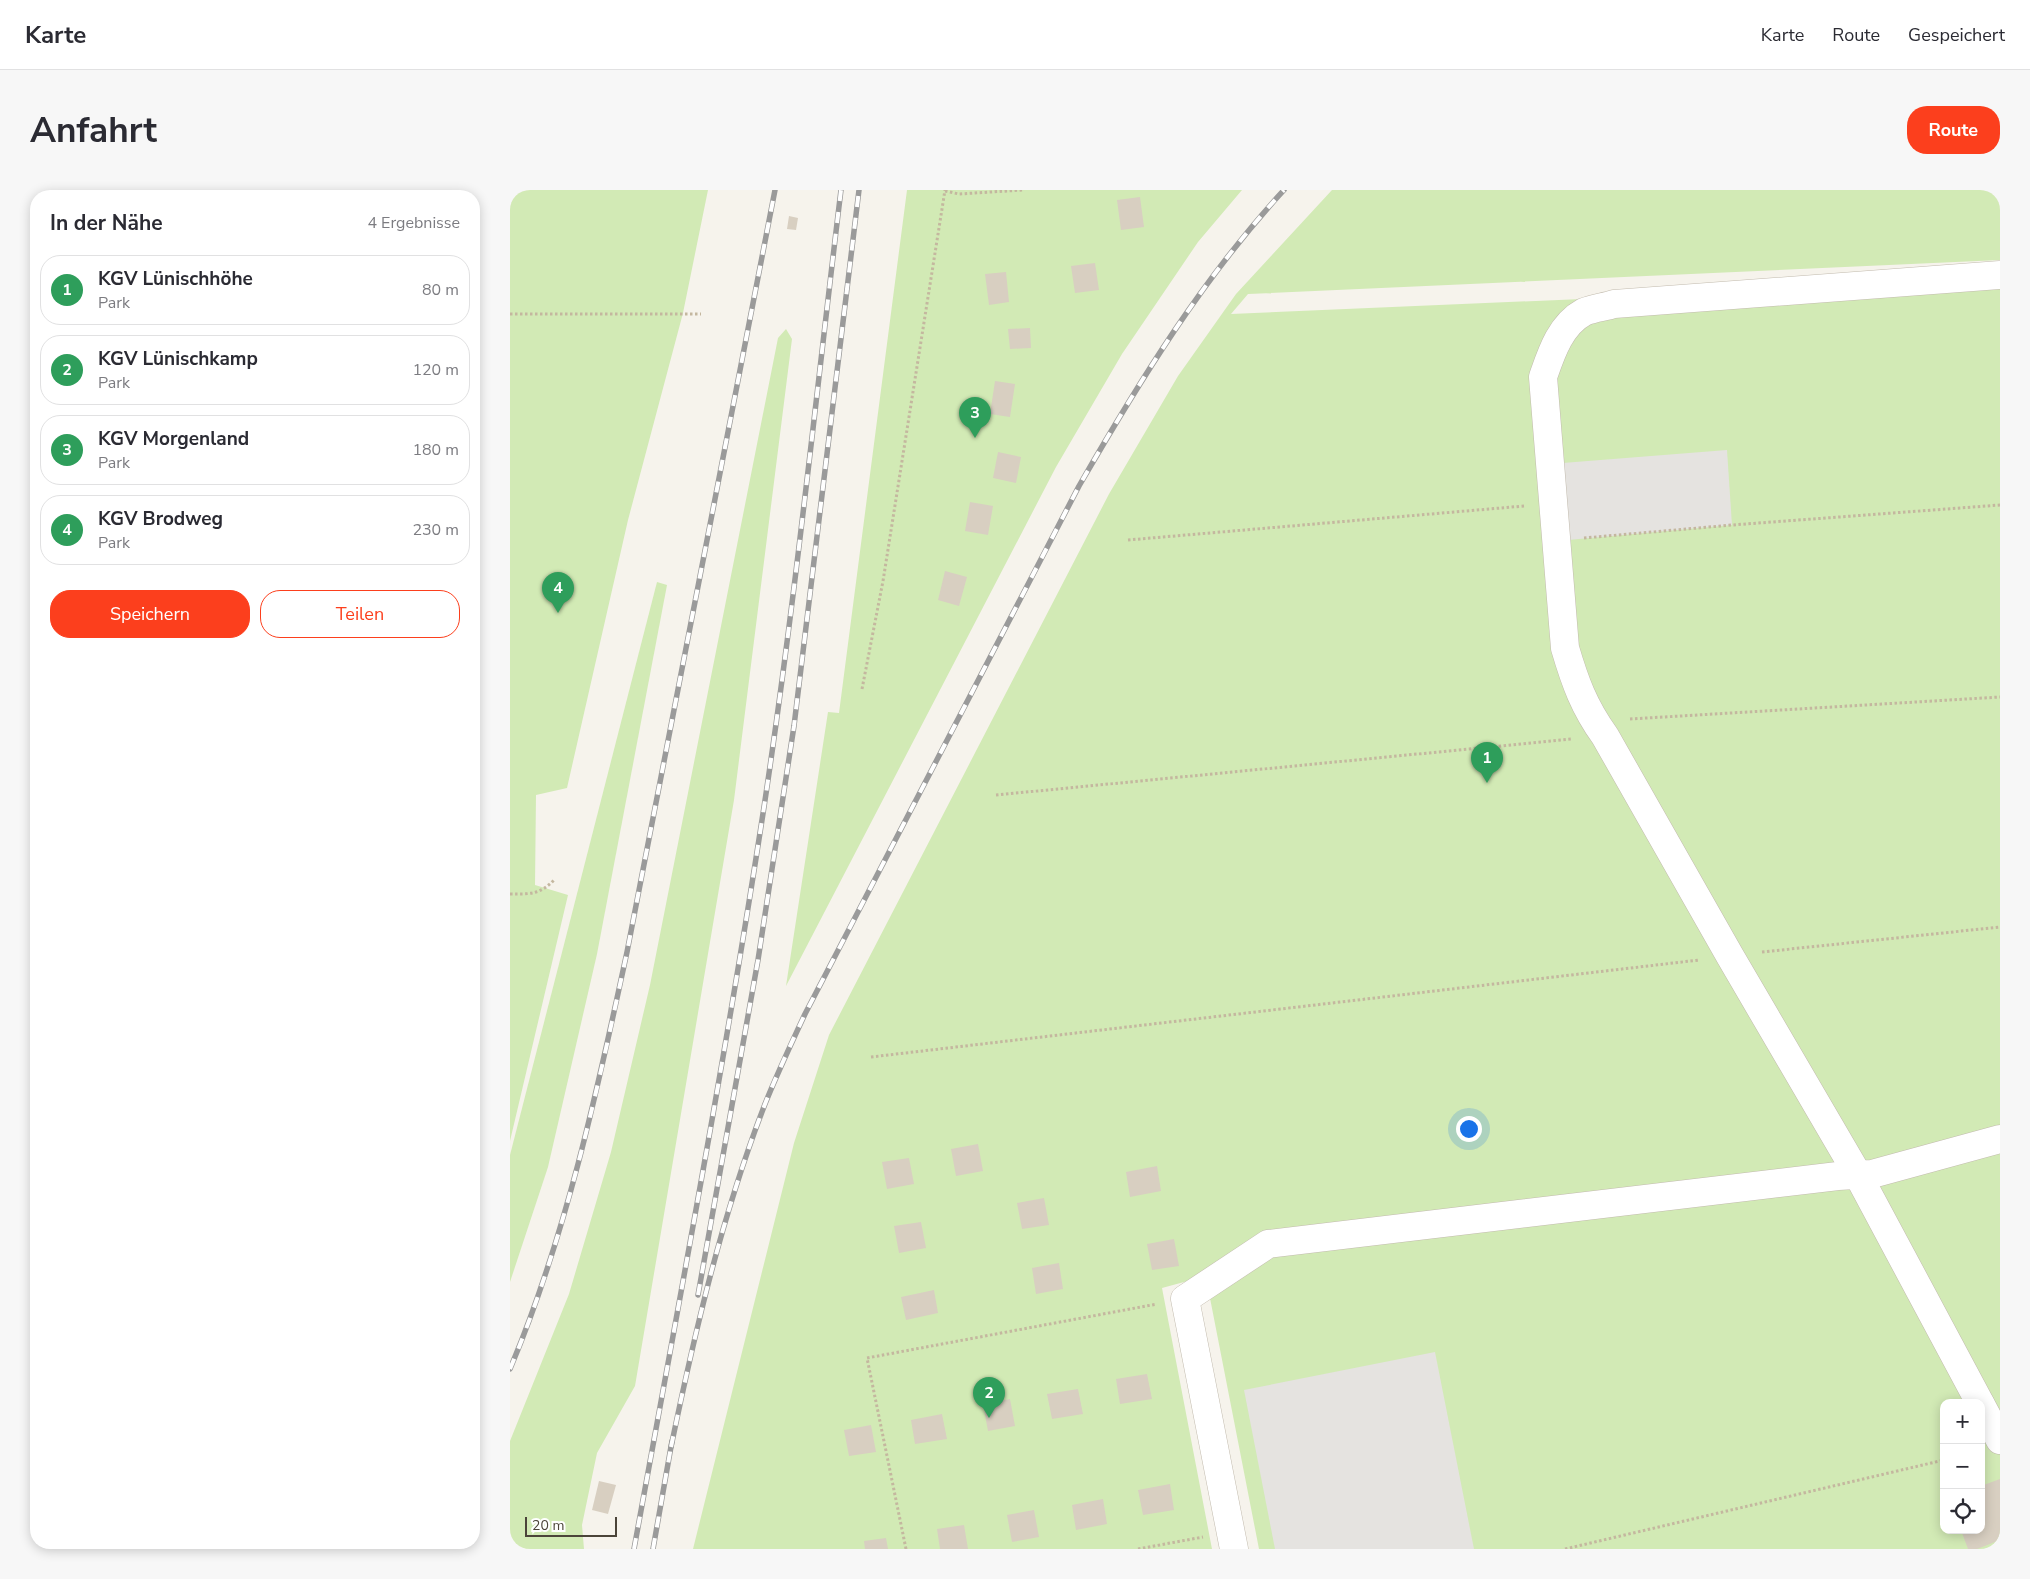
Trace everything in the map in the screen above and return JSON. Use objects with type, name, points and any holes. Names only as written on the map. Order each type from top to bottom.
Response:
[{"type":"lane","points":[[1978,1399],[1858,1175],[1730,956],[1575,684],[1565,648],[1544,377],[1554,347],[1567,327],[1583,313],[1614,304],[2000,275]]},
{"type":"lane","points":[[1232,1540],[1184,1299],[1268,1244],[1828,1177],[1872,1174],[2000,1139]]},
{"type":"lane","points":[[1985,1412],[2000,1440]]},
{"type":"path","points":[[862,689],[883,581],[945,191],[959,194],[1023,190]]},
{"type":"path","points":[[510,314],[700,314]]},
{"type":"path","points":[[1128,540],[1555,503]]},
{"type":"path","points":[[1558,541],[1732,525],[2000,505]]},
{"type":"path","points":[[996,795],[1600,728],[2000,697]]},
{"type":"path","points":[[510,894],[535,894],[548,887],[555,880]]},
{"type":"path","points":[[871,1057],[1730,956],[2000,927]]},
{"type":"path","points":[[906,1549],[867,1358],[1184,1299]]},
{"type":"path","points":[[1565,1549],[1940,1461]]},
{"type":"path","points":[[1138,1549],[1232,1540]]},
{"type":"green space","points":[[510,190],[708,190],[683,313],[628,520],[567,788],[536,795],[535,885],[568,895],[510,1141]]},
{"type":"green space","points":[[907,190],[1242,190],[1198,242],[1122,354],[1056,467],[786,986],[828,712],[839,713]]},
{"type":"green space","points":[[1332,190],[2000,190],[2000,260],[1248,294],[1231,314],[2000,281],[2000,1549],[1259,1549],[1209,1293],[1195,1279],[1162,1288],[1212,1549],[693,1549],[794,1143],[829,1035],[1109,494],[1178,376],[1236,294]]},
{"type":"green space","points":[[786,329],[792,339],[734,800],[635,1386],[597,1453],[582,1525],[584,1549],[510,1549],[510,1441],[569,1294],[611,1152],[650,985],[778,338]]},
{"type":"green space","points":[[657,582],[667,585],[597,954],[548,1167],[510,1282],[510,1155]]},
{"type":"shaded area","points":[[1727,450],[1732,525],[1557,541],[1550,464]]},
{"type":"shaded area","points":[[1435,1352],[1474,1549],[1275,1549],[1244,1390]]},
{"type":"building","points":[[1140,197],[1144,227],[1121,230],[1117,200]]},
{"type":"building","points":[[789,216],[798,218],[796,230],[787,229]]},
{"type":"building","points":[[1095,263],[1099,290],[1075,293],[1071,266]]},
{"type":"building","points":[[1006,272],[1009,302],[989,305],[985,274]]},
{"type":"building","points":[[1030,328],[1031,348],[1010,349],[1008,329]]},
{"type":"building","points":[[995,381],[1015,384],[1010,417],[990,414]]},
{"type":"building","points":[[998,452],[1021,457],[1016,483],[993,478]]},
{"type":"building","points":[[970,502],[993,506],[988,535],[965,531]]},
{"type":"building","points":[[945,571],[967,577],[959,606],[938,600]]},
{"type":"building","points":[[978,1144],[983,1171],[956,1176],[951,1149]]},
{"type":"building","points":[[909,1158],[914,1184],[887,1189],[882,1162]]},
{"type":"building","points":[[1157,1166],[1161,1191],[1130,1197],[1126,1172]]},
{"type":"building","points":[[1044,1198],[1049,1225],[1022,1229],[1017,1203]]},
{"type":"building","points":[[921,1222],[926,1248],[899,1253],[894,1226]]},
{"type":"building","points":[[1174,1239],[1179,1266],[1152,1270],[1147,1244]]},
{"type":"building","points":[[1059,1263],[1063,1289],[1036,1294],[1032,1268]]},
{"type":"building","points":[[934,1290],[938,1313],[906,1320],[901,1297]]},
{"type":"building","points":[[1147,1374],[1152,1399],[1120,1404],[1116,1379]]},
{"type":"building","points":[[1078,1389],[1083,1414],[1052,1419],[1047,1394]]},
{"type":"building","points":[[1010,1399],[1015,1426],[988,1431],[983,1404]]},
{"type":"building","points":[[942,1414],[947,1439],[915,1444],[911,1420]]},
{"type":"building","points":[[871,1425],[876,1452],[849,1456],[844,1430]]},
{"type":"building","points":[[2000,1479],[2000,1540],[1977,1549],[1968,1549],[1962,1534],[1985,1534],[1985,1485]]},
{"type":"building","points":[[599,1481],[616,1485],[608,1514],[592,1510]]},
{"type":"building","points":[[1170,1484],[1174,1510],[1143,1515],[1138,1490]]},
{"type":"building","points":[[1103,1499],[1107,1524],[1076,1530],[1072,1505]]},
{"type":"building","points":[[1034,1510],[1039,1537],[1012,1542],[1007,1515]]},
{"type":"building","points":[[964,1525],[968,1549],[940,1549],[937,1529]]},
{"type":"building","points":[[886,1538],[888,1549],[865,1549],[864,1541]]},
{"type":"railway","points":[[510,1369],[530,1319],[564,1216],[604,1058],[627,952],[775,190]]},
{"type":"railway","points":[[634,1549],[718,1086],[764,807],[795,576],[841,190]]},
{"type":"railway","points":[[698,1295],[758,960],[794,726],[859,190]]},
{"type":"railway","points":[[671,1447],[700,1317],[736,1188],[765,1104],[805,1014],[1079,486],[1173,332],[1226,259],[1284,190]]},
{"type":"railway","points":[[653,1549],[672,1441]]},
{"type":"place","name":"KGV Morgenland","points":[[975,438]]},
{"type":"place","name":"KGV Brodweg","points":[[558,613]]},
{"type":"place","name":"KGV Lünischhöhe","points":[[1487,783]]},
{"type":"place","name":"KGV Lünischkamp","points":[[989,1418]]}]
